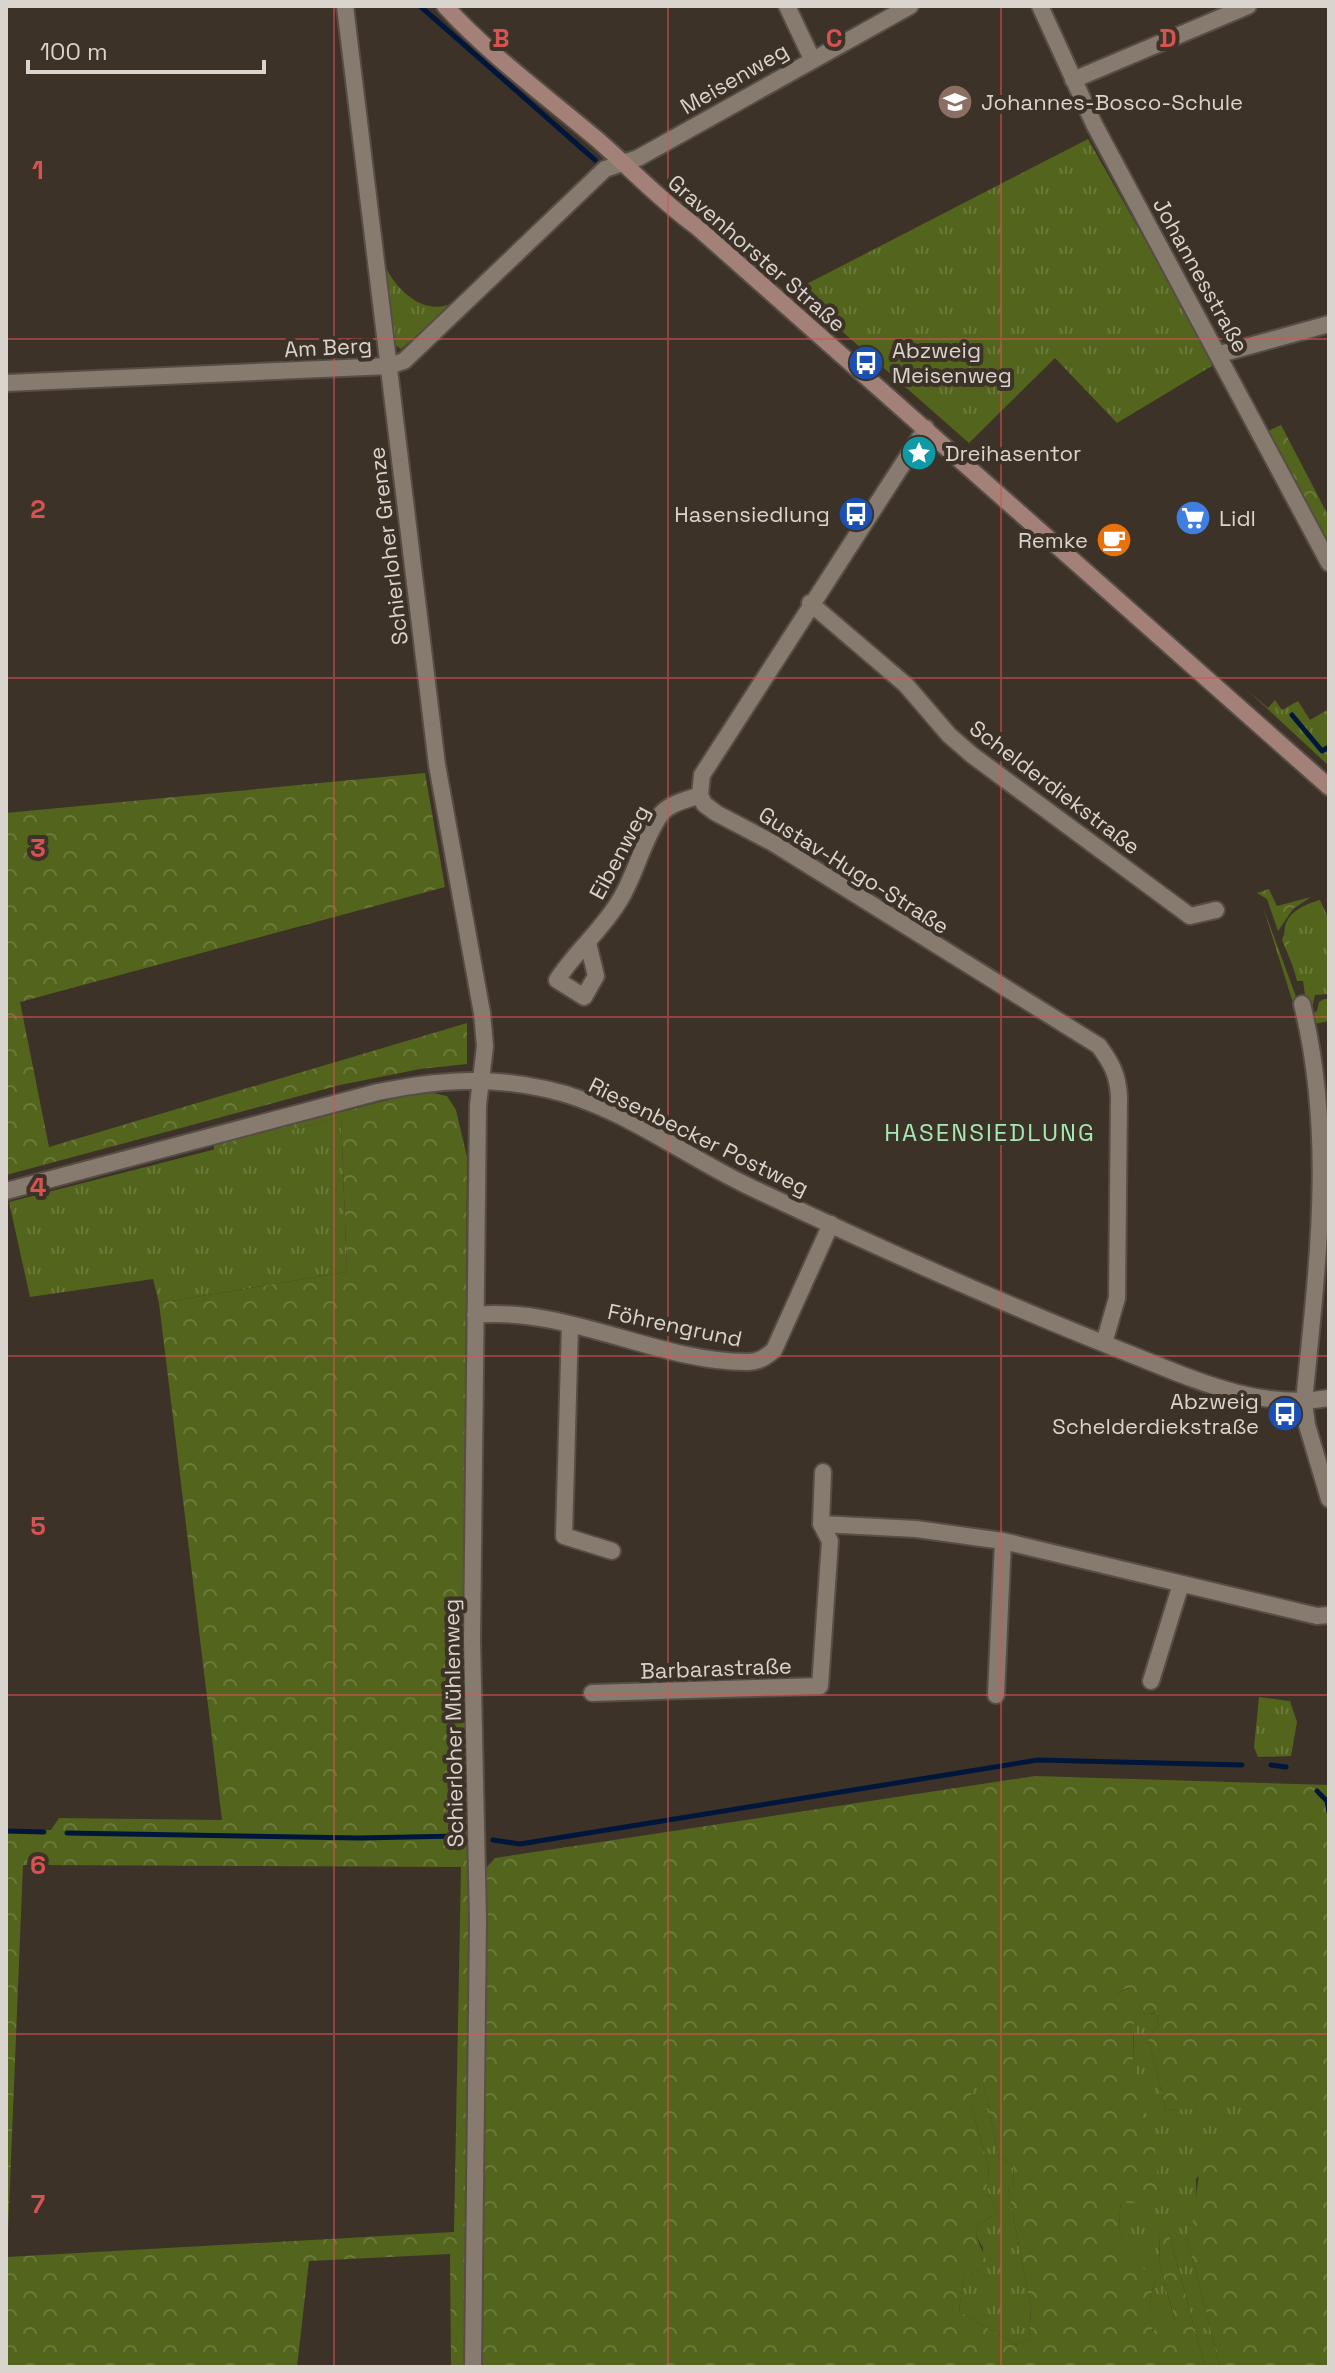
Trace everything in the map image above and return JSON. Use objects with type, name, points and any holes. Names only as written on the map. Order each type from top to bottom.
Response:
[{"type":"main road","name":"Gravenhorster Straße","points":[[445,6],[1329,787]]},
{"type":"street","name":"Schierloher Grenze","points":[[345,6],[437,765],[482,1013],[485,1046],[481,1078]]},
{"type":"street","points":[[787,6],[812,59]]},
{"type":"street","name":"Meisenweg","points":[[622,165],[910,6]]},
{"type":"street","name":"Johannesstraße","points":[[1040,6],[1073,80],[1136,205],[1220,354],[1329,563]]},
{"type":"street","points":[[1073,80],[1248,6]]},
{"type":"street","name":"Am Berg","points":[[6,383],[389,366],[404,361],[605,169],[622,165]]},
{"type":"street","points":[[1220,354],[1329,324]]},
{"type":"street","points":[[700,795],[702,775],[810,603],[926,428]]},
{"type":"street","name":"Schelderdiekstraße","points":[[810,603],[906,685],[949,735],[972,755],[1190,916],[1216,910]]},
{"type":"street","name":"Eibenweg","points":[[588,943],[624,893],[660,815],[673,805],[700,795]]},
{"type":"street","name":"Gustav-Hugo-Straße","points":[[700,795],[704,804],[716,813],[773,843],[1099,1046],[1118,1076],[1119,1097],[1117,1298],[1104,1343]]},
{"type":"street","points":[[1302,1004],[1319,1087],[1324,1147],[1304,1402],[1307,1425],[1329,1499]]},
{"type":"street","name":"Riesenbecker Postweg","points":[[6,1191],[378,1092],[436,1081],[481,1078],[550,1089],[606,1110],[660,1135],[744,1184],[831,1224],[1104,1343],[1221,1390],[1304,1402],[1329,1398]]},
{"type":"street","name":"Schierloher Mühlenweg","points":[[473,2367],[478,1920],[472,1640],[481,1078]]},
{"type":"street","name":"Föhrengrund","points":[[475,1315],[498,1312],[539,1317],[713,1358],[749,1362],[763,1359],[774,1350],[831,1224]]},
{"type":"street","points":[[570,1325],[564,1536],[612,1551]]},
{"type":"street","name":"Barbarastraße","points":[[592,1693],[820,1686],[830,1541],[821,1524],[823,1472]]},
{"type":"street","points":[[821,1524],[916,1529],[1003,1541],[1317,1616],[1329,1615]]},
{"type":"street","points":[[996,1695],[1003,1541]]},
{"type":"street","points":[[1151,1681],[1181,1584]]},
{"type":"green space","points":[[1088,139],[1215,364],[1117,423],[1055,358],[969,443],[795,290]]},
{"type":"green space","points":[[384,264],[405,293],[424,305],[435,307],[458,300],[401,349],[394,344]]},
{"type":"green space","points":[[1281,425],[1329,517],[1329,551],[1268,431]]},
{"type":"green space","points":[[1245,688],[1268,708],[1275,700],[1282,710],[1298,701],[1310,720],[1329,709],[1329,766]]},
{"type":"green space","points":[[425,773],[445,887],[20,1002],[49,1147],[467,1023],[467,1064],[420,1069],[340,1085],[6,1175],[6,813]]},
{"type":"green space","points":[[1269,889],[1277,906],[1311,897],[1293,909],[1278,931],[1267,899],[1257,893]]},
{"type":"green space","points":[[1320,900],[1329,920],[1329,994],[1315,995],[1312,1007],[1307,1008],[1303,981],[1297,981],[1284,933],[1292,914]]},
{"type":"green space","points":[[1263,907],[1299,1005],[1294,1006]]},
{"type":"green space","points":[[1291,917],[1294,919],[1287,935],[1297,966],[1295,971],[1282,940]]},
{"type":"green space","points":[[1329,999],[1329,1021],[1314,1024],[1310,1014],[1317,1011],[1319,1002]]},
{"type":"green space","points":[[424,1091],[447,1096],[456,1110],[467,1157],[464,1613],[467,1832],[472,1862],[467,2367],[451,2367],[450,2254],[309,2261],[297,2367],[6,2367],[6,1830],[51,1830],[59,1818],[222,1820],[159,1303],[347,1272],[341,1117],[214,1150],[214,1144]],"holes":[[[23,1865],[461,1867],[454,2232],[7,2257]]]},
{"type":"green space","points":[[341,1117],[347,1272],[159,1303],[153,1279],[30,1297],[9,1202]]},
{"type":"green space","points":[[1259,1697],[1290,1701],[1297,1722],[1291,1756],[1258,1757],[1254,1747]]},
{"type":"green space","points":[[1035,1776],[1329,1785],[1329,2367],[1220,2367],[1187,2238],[1193,2222],[1204,2159],[1211,2147],[1224,2137],[1244,2130],[1244,2106],[1166,2110],[1148,2037],[1157,2027],[1158,2013],[1145,2014],[1128,1988],[1117,1993],[1134,2013],[1133,2063],[1155,2147],[1159,2193],[1146,2203],[1121,2203],[1122,2239],[1130,2255],[1155,2280],[1150,2298],[1152,2331],[1175,2320],[1160,2266],[1159,2233],[1169,2233],[1205,2367],[481,2367],[486,1868],[495,1858]],"holes":[[[971,2077],[982,2078],[999,2157],[1013,2165],[1014,2184],[1008,2188],[1031,2308],[1029,2339],[1016,2345],[959,2311],[964,2275],[981,2270],[987,2262],[976,2236],[978,2225],[997,2213],[987,2190],[989,2168],[971,2105]]]},
{"type":"green space","points":[[1129,1988],[1145,2014],[1158,2013],[1157,2027],[1148,2037],[1166,2110],[1244,2105],[1244,2130],[1196,2179],[1197,2218],[1187,2238],[1220,2367],[1205,2367],[1169,2233],[1159,2234],[1160,2266],[1175,2321],[1151,2331],[1150,2298],[1155,2280],[1130,2255],[1121,2239],[1121,2203],[1146,2203],[1159,2192],[1133,2063],[1134,2033],[1117,1993]]},
{"type":"green space","points":[[970,2077],[982,2077],[999,2157],[1013,2165],[1014,2184],[1008,2188],[1031,2308],[1029,2339],[1016,2345],[959,2311],[964,2275],[981,2270],[983,2248],[976,2236],[978,2225],[997,2213],[987,2190],[989,2168],[971,2105]]},
{"type":"waterway","points":[[420,6],[595,160]]},
{"type":"waterway","points":[[1292,715],[1322,751],[1329,747]]},
{"type":"waterway","points":[[493,1840],[520,1844],[1038,1760],[1242,1765]]},
{"type":"waterway","points":[[1271,1765],[1286,1767]]},
{"type":"waterway","points":[[1317,1791],[1327,1801],[1329,1812]]},
{"type":"waterway","points":[[6,1831],[44,1832]]},
{"type":"waterway","points":[[67,1833],[359,1838],[460,1836]]},
{"type":"place","name":"Johannes-Bosco-Schule","points":[[955,102]]},
{"type":"place","name":"Abzweig Meisenweg","points":[[866,363]]},
{"type":"place","name":"Dreihasentor","points":[[919,453]]},
{"type":"place","name":"Hasensiedlung","points":[[856,514]]},
{"type":"place","name":"Lidl","points":[[1193,518]]},
{"type":"place","name":"Remke","points":[[1114,540]]},
{"type":"place","name":"Abzweig Schelderdiekstraße","points":[[1285,1414]]},
{"type":"district","name":"HASENSIEDLUNG","points":[[990,1132]]}]
